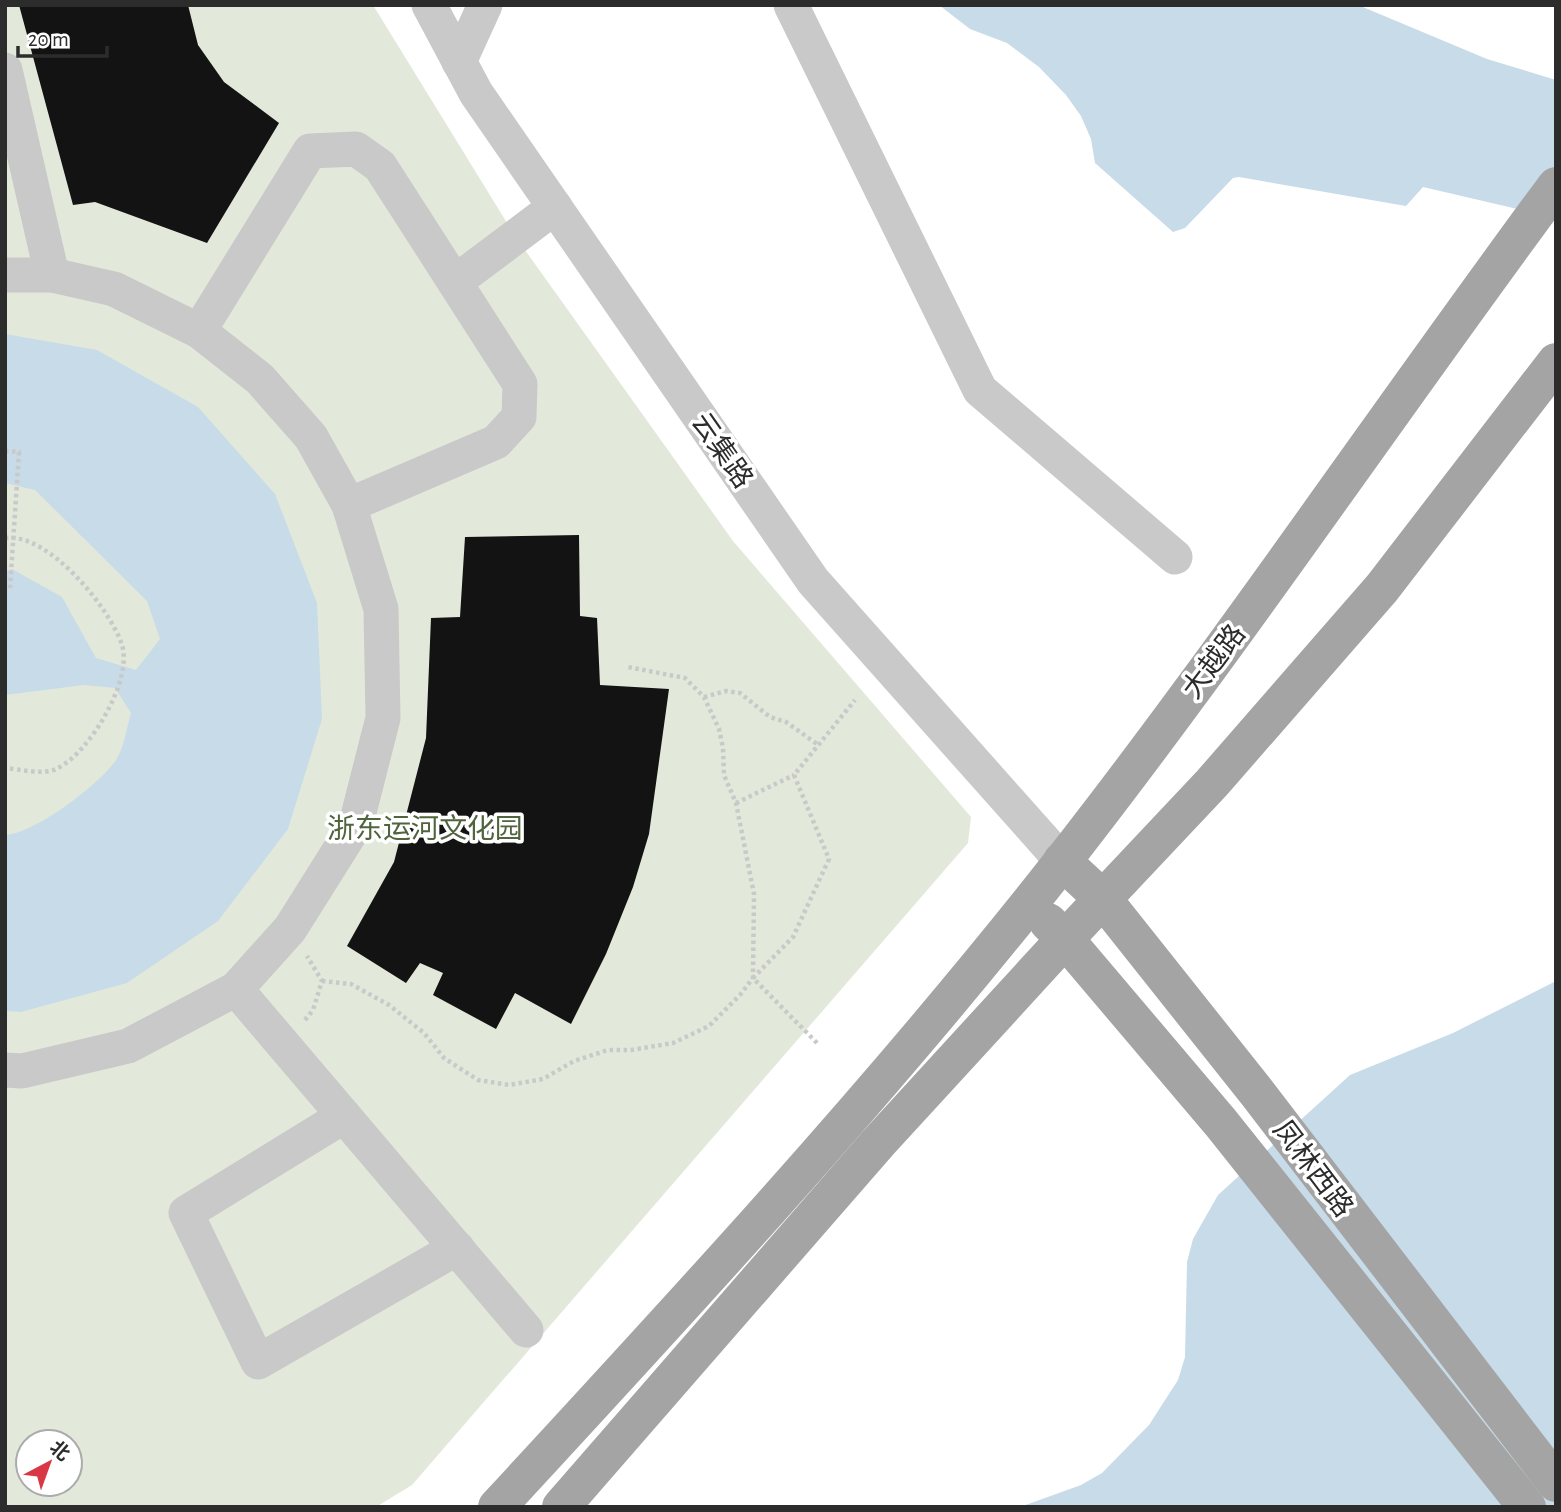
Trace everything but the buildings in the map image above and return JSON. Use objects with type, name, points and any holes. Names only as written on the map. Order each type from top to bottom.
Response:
[{"type":"main road","name":"大越路","points":[[864,1131],[1029,903],[1275,579],[1556,186]]},
{"type":"main road","points":[[497,1507],[864,1131],[1065,939],[1212,783],[1382,588],[1556,362]]},
{"type":"main road","name":"凤林西路","points":[[1062,861],[1103,900],[1258,1094],[1556,1483]]},
{"type":"main road","name":"凤林西路","points":[[1029,903],[1065,939],[1221,1123],[1527,1507]]},
{"type":"main road","points":[[561,1507],[864,1131]]},
{"type":"street","name":"云集路","points":[[429,5],[476,93],[813,581],[1062,861]]},
{"type":"street","points":[[459,62],[485,5]]},
{"type":"street","points":[[791,5],[980,390],[1175,557]]},
{"type":"street","points":[[5,70],[52,275]]},
{"type":"street","points":[[199,331],[310,151],[356,149],[380,166],[520,384],[519,416],[496,442],[349,505]]},
{"type":"street","points":[[455,282],[555,207]]},
{"type":"street","points":[[5,275],[52,275],[114,289],[199,331],[260,379],[311,437],[349,505],[381,609],[383,718],[356,824],[290,929],[236,989],[128,1046],[22,1071],[5,1070]]},
{"type":"street","points":[[584,1507],[965,1068],[1065,939]]},
{"type":"street","points":[[236,989],[526,1330]]},
{"type":"street","points":[[344,1116],[186,1213],[258,1362],[457,1248]]},
{"type":"path","points":[[5,451],[19,452],[10,588]]},
{"type":"path","points":[[5,538],[13,537],[38,544],[71,571],[99,604],[122,645],[124,662],[105,719],[85,746],[57,769],[39,771],[5,768]]},
{"type":"path","points":[[628,667],[685,678],[704,697],[719,729],[724,775],[736,803],[754,894],[754,978],[817,1042]]},
{"type":"path","points":[[704,697],[726,691],[740,693],[771,717],[786,722],[817,744]]},
{"type":"path","points":[[736,803],[794,775],[855,700]]},
{"type":"path","points":[[322,981],[351,984],[388,1005],[424,1033],[444,1058],[478,1080],[509,1085],[543,1079],[574,1061],[608,1050],[631,1050],[673,1043],[709,1026],[793,937],[829,859],[794,775]]},
{"type":"path","points":[[284,1046],[313,1010],[322,981],[290,929]]},
{"type":"green space","name":"浙东运河文化园","points":[[5,5],[373,5],[515,236],[733,541],[971,817],[968,843],[412,1485],[376,1507],[5,1507]]},
{"type":"water","points":[[939,5],[1358,5],[1487,59],[1556,80],[1556,218],[1423,187],[1406,206],[1239,177],[1233,178],[1185,228],[1173,232],[1095,163],[1091,139],[1081,116],[1066,95],[1039,67],[1007,43],[970,29]]},
{"type":"water","points":[[5,334],[97,350],[198,407],[275,494],[317,603],[322,719],[288,829],[218,921],[127,983],[21,1012],[5,1011],[5,835],[17,833],[48,817],[96,782],[119,755],[131,713],[115,688],[84,685],[5,695],[5,572],[12,569],[62,597],[96,658],[136,670],[160,639],[147,601],[35,490],[5,483]]},
{"type":"water","points":[[1556,981],[1556,1507],[1020,1507],[1081,1485],[1102,1473],[1149,1425],[1178,1380],[1185,1357],[1187,1262],[1193,1239],[1218,1195],[1350,1075],[1453,1033]]}]
